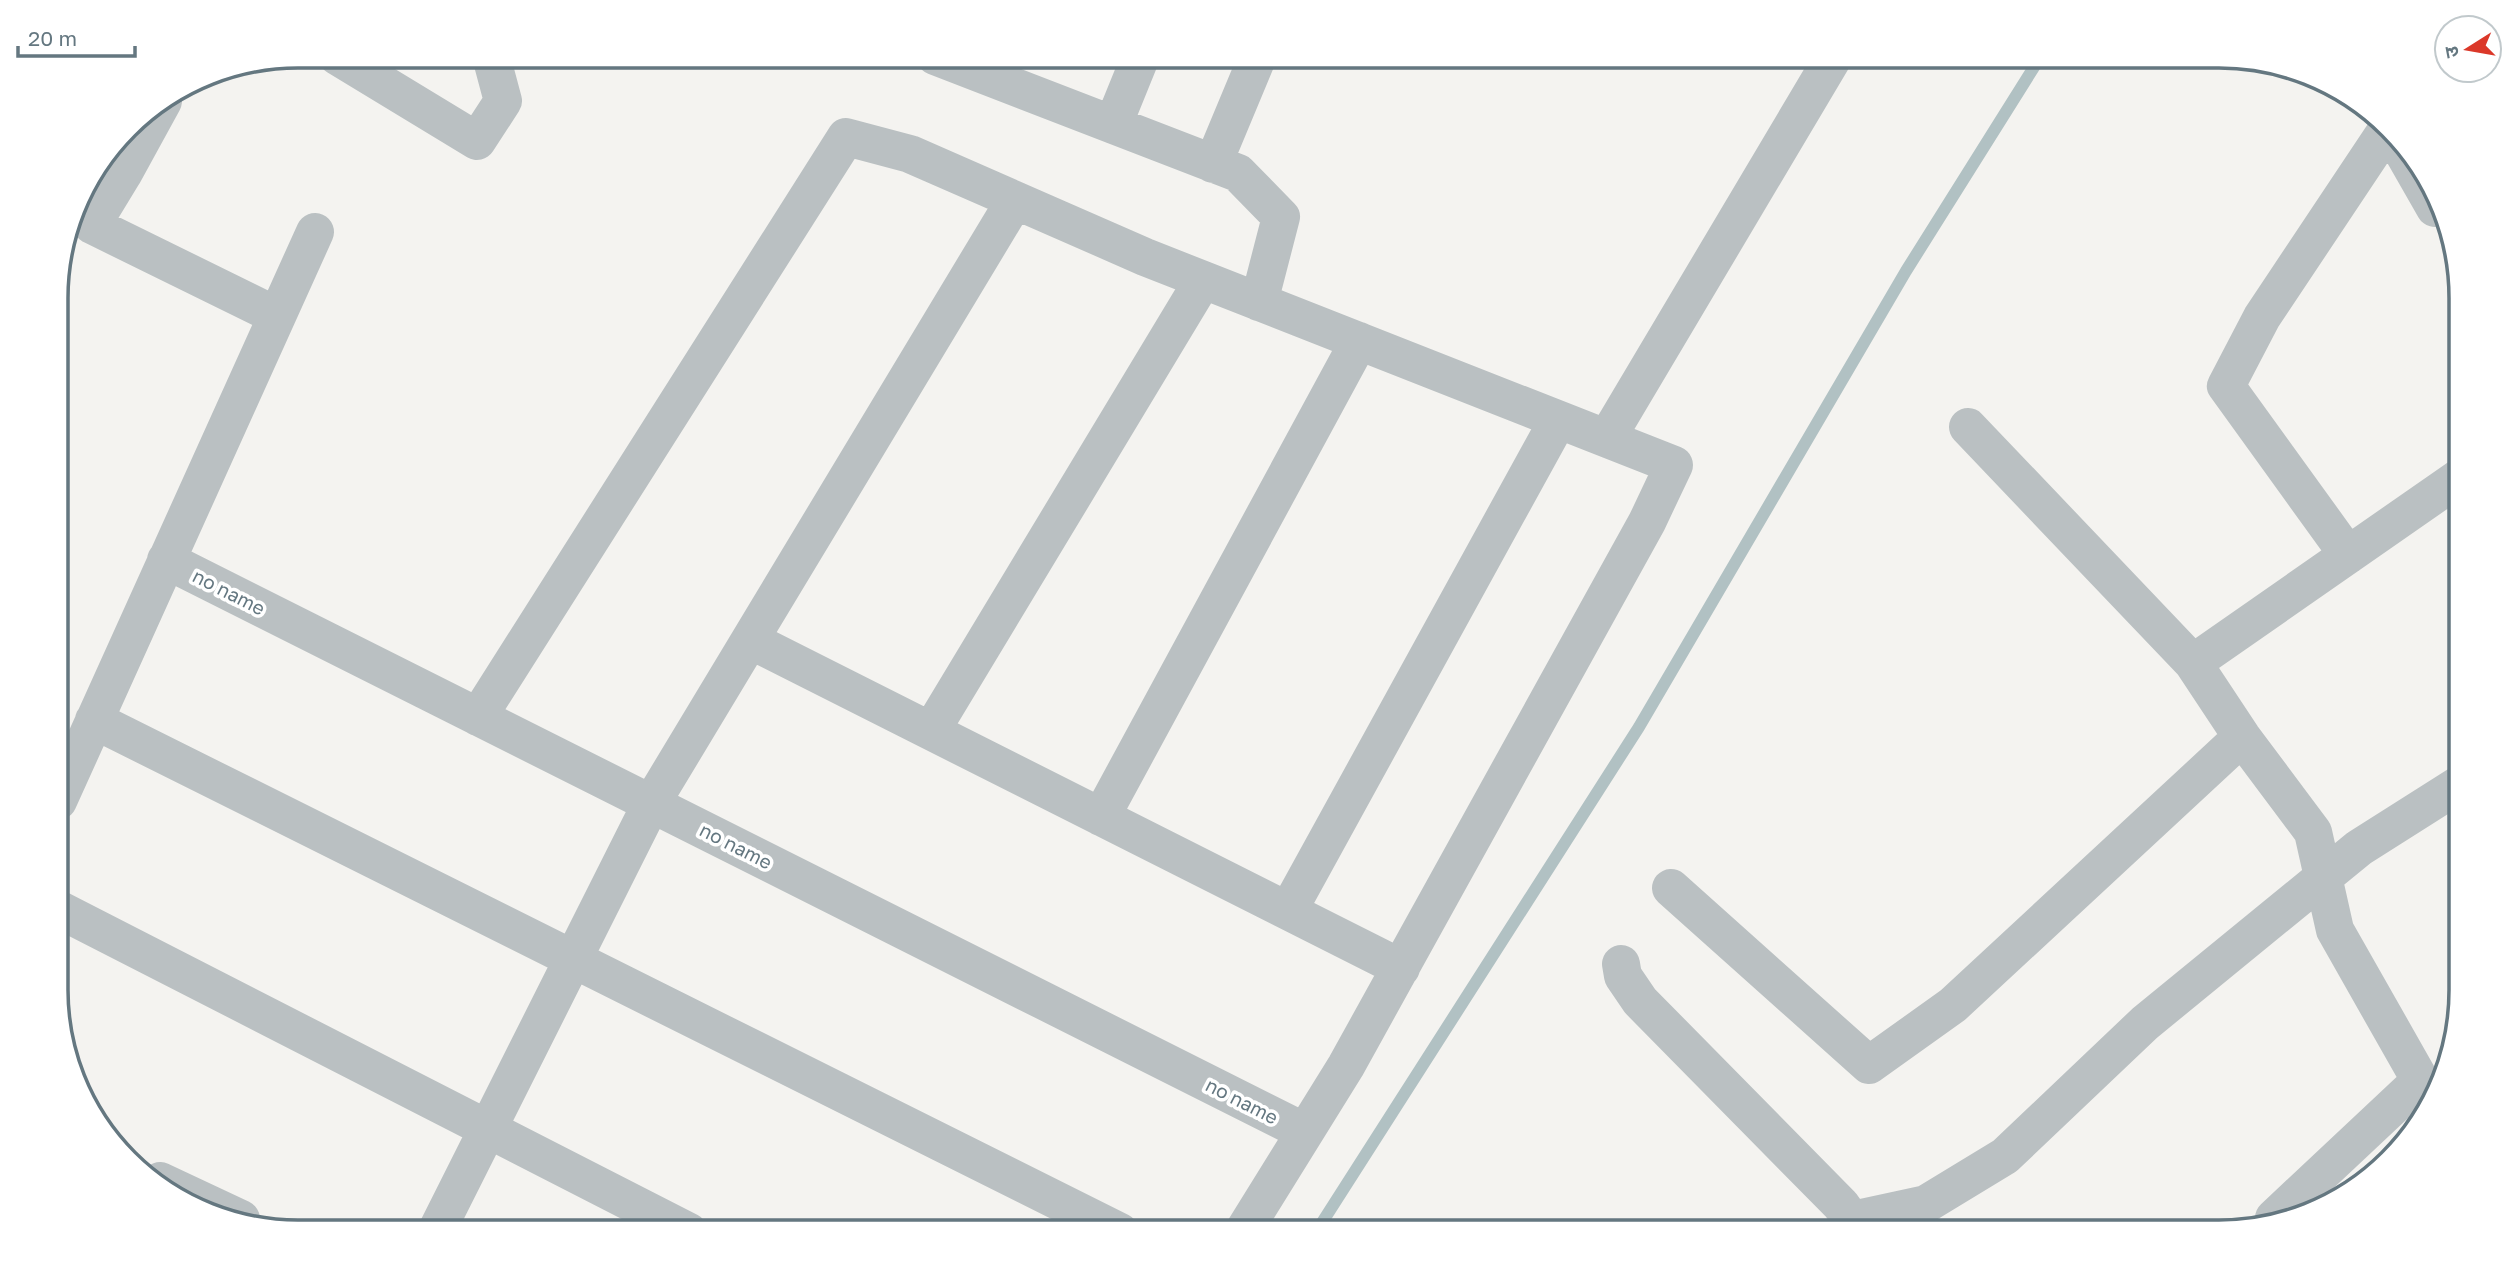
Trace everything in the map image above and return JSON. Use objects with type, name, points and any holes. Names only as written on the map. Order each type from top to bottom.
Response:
[{"type":"street","points":[[357,68],[477,141],[503,101],[494,68]]},
{"type":"street","points":[[987,68],[1113,125],[1238,173],[1281,217],[1259,302]]},
{"type":"street","points":[[1113,125],[1136,68]]},
{"type":"street","points":[[1213,164],[1253,68]]},
{"type":"street","points":[[1607,439],[1827,68]]},
{"type":"street","points":[[139,133],[113,168],[92,225],[277,316]]},
{"type":"street","points":[[478,717],[846,136],[910,154],[1203,280],[1674,465],[1653,512],[1401,968],[1346,1066],[1251,1220]]},
{"type":"street","points":[[2348,555],[2226,386],[2262,317],[2382,137]]},
{"type":"street","points":[[442,1220],[651,804],[1015,200]]},
{"type":"street","points":[[68,778],[315,232]]},
{"type":"street","points":[[931,731],[1203,280]]},
{"type":"street","points":[[1101,817],[1359,341]]},
{"type":"street","points":[[1288,911],[1558,419]]},
{"type":"street","points":[[1968,427],[2193,663],[2242,737],[2312,832],[2335,930],[2426,1089]]},
{"type":"street","points":[[2193,663],[2449,485]]},
{"type":"street","name":"no name","points":[[166,560],[1305,1132]]},
{"type":"street","points":[[750,640],[1401,968]]},
{"type":"street","points":[[94,720],[1095,1220]]},
{"type":"street","points":[[1671,888],[1870,1065],[1953,1004],[2242,737]]},
{"type":"street","points":[[1878,1219],[1926,1204],[2004,1156],[2146,1023],[2359,848],[2449,791]]},
{"type":"street","points":[[68,914],[665,1220]]},
{"type":"street","points":[[1620,964],[1623,976],[1640,1000],[1841,1205],[1851,1219]]},
{"type":"street","points":[[2283,1210],[2425,1091]]},
{"type":"waterway","points":[[1324,1219],[1639,727],[1906,271],[2033,68]]}]
